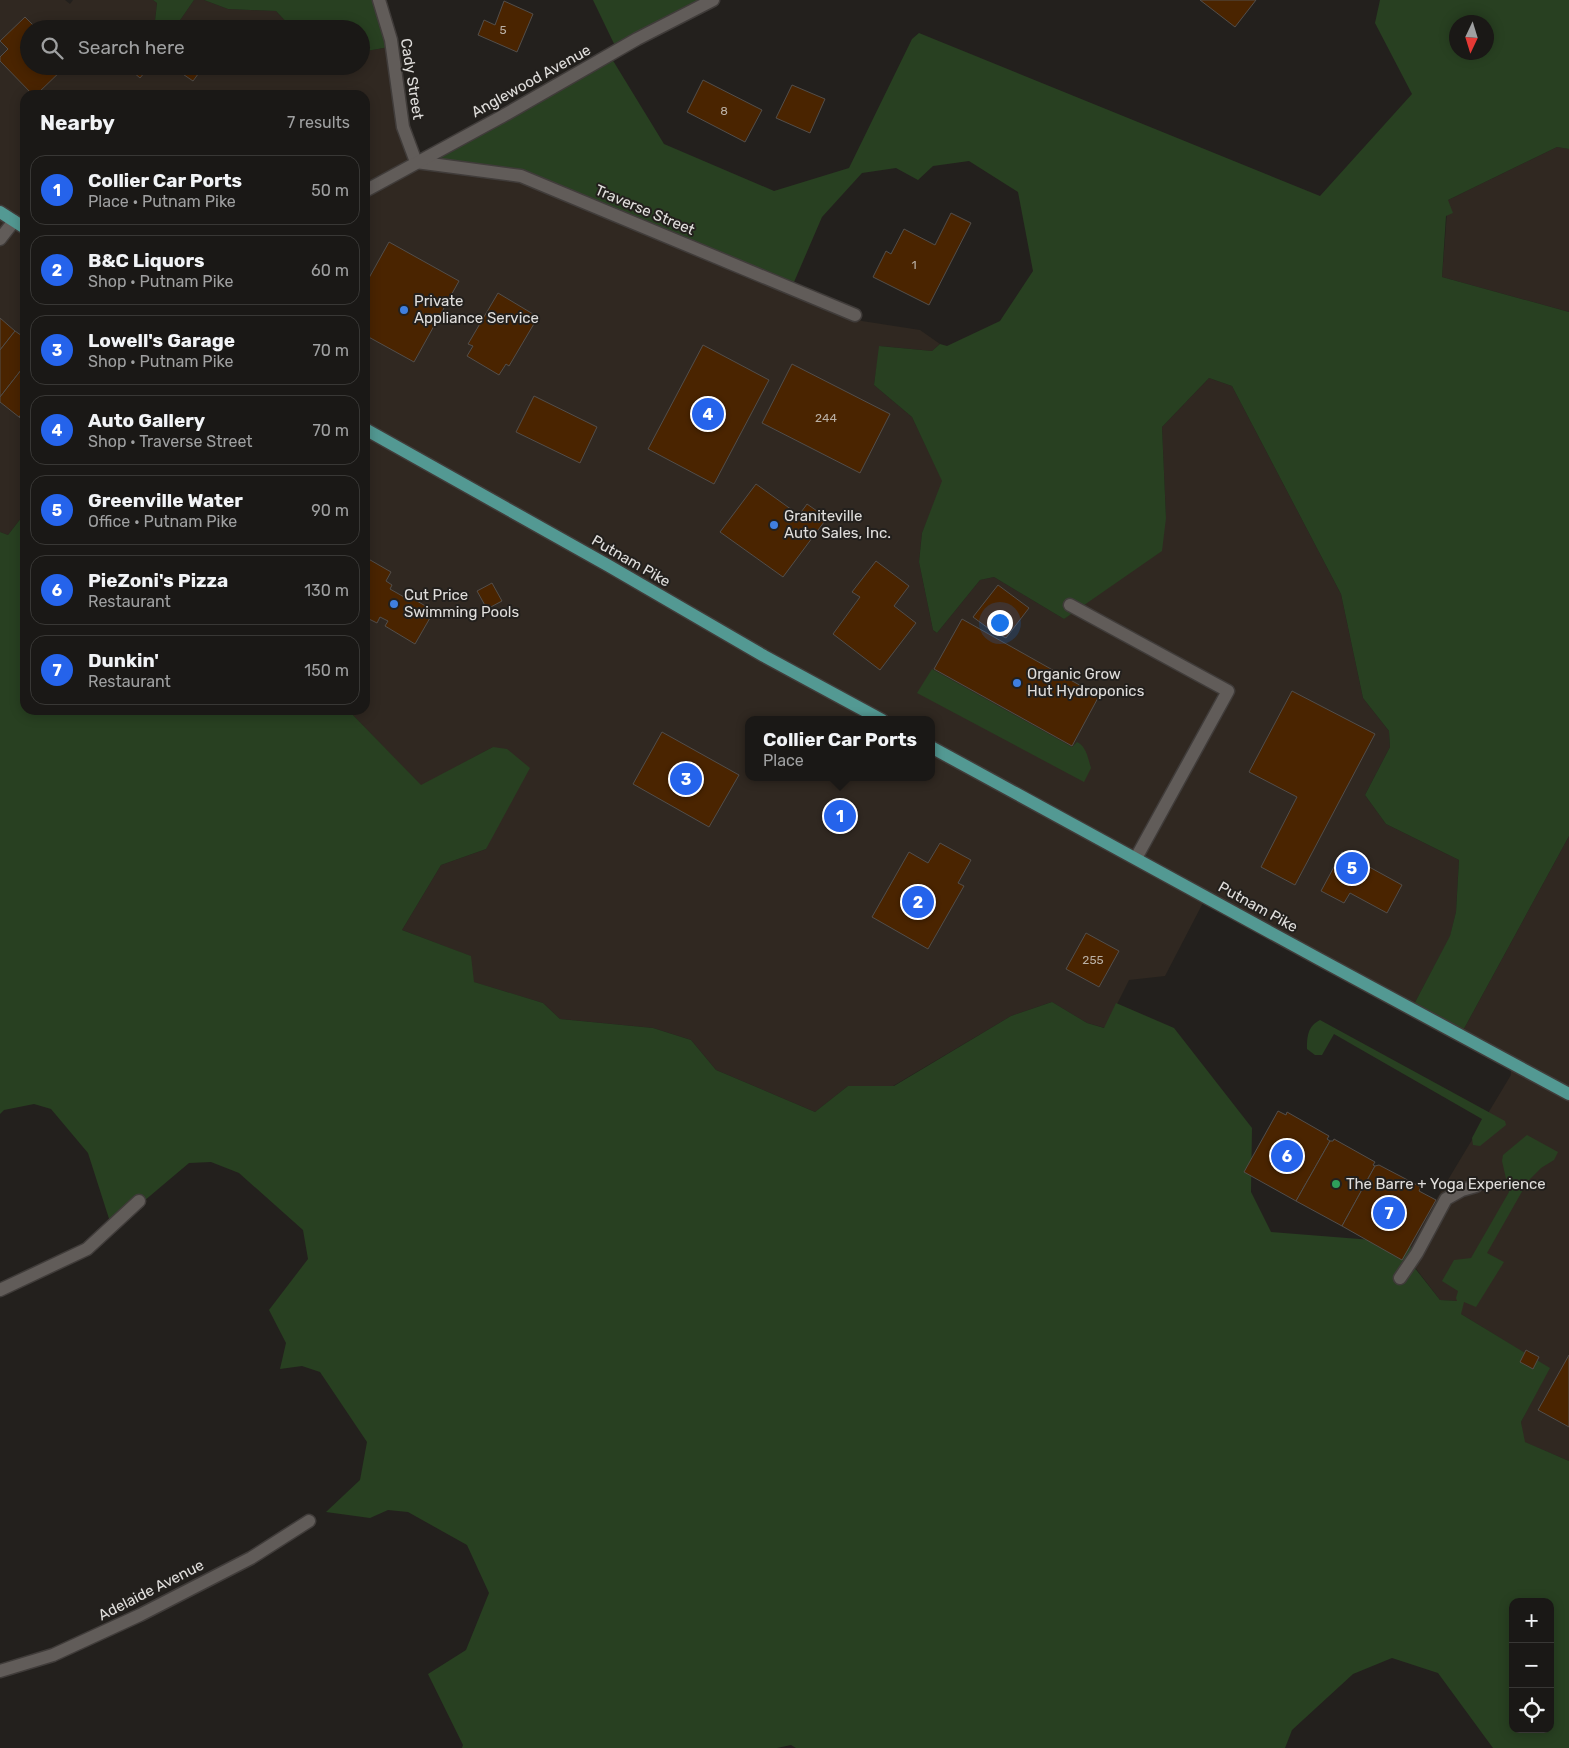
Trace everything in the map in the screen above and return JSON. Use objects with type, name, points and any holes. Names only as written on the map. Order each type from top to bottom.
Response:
[{"type":"main road","points":[[0,212],[20,224]]},
{"type":"main road","name":"Putnam Pike","points":[[370,432],[610,566],[764,656],[875,716]]},
{"type":"main road","name":"Putnam Pike","points":[[935,749],[1569,1094]]},
{"type":"street","name":"Cady Street","points":[[379,0],[390,40],[403,127],[416,162]]},
{"type":"street","name":"Anglewood Avenue","points":[[370,188],[501,117],[637,39],[713,0]]},
{"type":"street","name":"Traverse Street","points":[[416,162],[521,176],[855,315]]},
{"type":"street","points":[[0,239],[20,224]]},
{"type":"street","points":[[1070,605],[1228,692],[1136,858]]},
{"type":"street","points":[[1400,1278],[1417,1253],[1446,1199],[1462,1190],[1476,1186]]},
{"type":"street","points":[[0,1290],[87,1249],[139,1201]]},
{"type":"street","name":"Adelaide Avenue","points":[[0,1671],[53,1655],[140,1615],[251,1558],[308,1521]]},
{"type":"shaded area","points":[[0,0],[65,0],[70,4],[73,0],[153,0],[157,3],[155,20],[20,20],[20,75],[370,75],[370,50],[389,47],[411,153],[522,182],[791,289],[862,321],[920,330],[940,344],[932,351],[880,346],[874,385],[912,417],[943,482],[922,533],[919,562],[933,630],[937,633],[980,580],[994,577],[1064,619],[1166,518],[1162,427],[1209,378],[1232,386],[1341,594],[1363,698],[1389,731],[1390,747],[1365,795],[1386,824],[1459,860],[1456,912],[1450,937],[1411,1010],[1206,897],[1165,976],[1129,980],[1105,1028],[1087,1023],[1052,1002],[1011,1016],[893,1086],[848,1086],[815,1112],[716,1070],[691,1040],[653,1028],[560,1019],[543,1003],[473,982],[470,956],[402,930],[441,865],[486,849],[493,747],[421,786],[353,715],[370,715],[370,90],[20,90],[20,519],[8,535],[0,532]]},
{"type":"shaded area","points":[[194,0],[204,0],[228,9],[276,11],[284,20],[180,20]]},
{"type":"shaded area","points":[[1557,147],[1569,149],[1569,312],[1442,277],[1448,200]]},
{"type":"shaded area","points":[[1569,836],[1569,1461],[1524,1442],[1521,1422],[1549,1368],[1461,1314],[1462,1274],[1457,1301],[1440,1300],[1414,1266],[1410,1243],[1511,1075],[1511,1067],[1460,1036]]},
{"type":"green space","points":[[153,0],[194,0],[180,20],[155,20],[157,3]]},
{"type":"green space","points":[[204,0],[377,0],[389,47],[370,50],[370,20],[284,20],[276,11],[228,9]]},
{"type":"green space","points":[[593,0],[719,0],[618,52]]},
{"type":"green space","points":[[1380,0],[1569,0],[1569,149],[1557,147],[1448,200],[1453,213],[1446,216],[1442,277],[1569,312],[1569,836],[1460,1036],[1411,1010],[1450,936],[1456,912],[1459,860],[1386,824],[1365,795],[1390,747],[1389,731],[1363,698],[1341,594],[1232,386],[1209,378],[1162,427],[1166,518],[1162,551],[1064,619],[994,577],[980,580],[937,633],[933,630],[919,562],[922,533],[942,481],[912,417],[874,385],[879,346],[932,351],[940,344],[947,346],[1000,321],[1033,271],[1018,192],[969,161],[933,166],[918,180],[896,168],[862,173],[822,217],[791,289],[522,182],[431,162],[612,59],[664,144],[774,191],[849,168],[912,39],[919,33],[1320,196],[1412,94],[1375,23]]},
{"type":"green space","points":[[20,519],[20,715],[353,715],[421,785],[493,747],[507,749],[530,768],[486,849],[441,865],[402,930],[471,956],[474,982],[543,1003],[560,1019],[653,1028],[691,1040],[716,1070],[815,1112],[848,1086],[894,1086],[1011,1016],[1052,1002],[1087,1023],[1104,1028],[1116,1003],[1174,1028],[1252,1128],[1251,1192],[1271,1232],[1410,1243],[1414,1267],[1440,1300],[1457,1301],[1458,1291],[1442,1281],[1454,1260],[1471,1258],[1509,1192],[1502,1161],[1503,1155],[1527,1135],[1558,1152],[1554,1160],[1541,1168],[1528,1181],[1487,1253],[1504,1262],[1476,1307],[1464,1302],[1461,1314],[1550,1368],[1521,1422],[1525,1442],[1569,1461],[1569,1748],[1493,1748],[1438,1673],[1392,1658],[1353,1674],[1292,1730],[1285,1748],[796,1748],[791,1745],[777,1748],[462,1748],[463,1745],[428,1674],[466,1650],[489,1593],[467,1545],[408,1512],[388,1510],[370,1518],[326,1512],[360,1480],[367,1442],[320,1372],[302,1366],[280,1369],[286,1343],[269,1310],[308,1259],[303,1230],[239,1173],[211,1162],[189,1163],[112,1228],[88,1153],[51,1109],[34,1104],[4,1110],[0,1114],[0,532],[8,535]]},
{"type":"green space","points":[[932,669],[1072,747],[1077,742],[1080,744],[1087,754],[1091,768],[1084,782],[917,693]]},
{"type":"green space","points":[[1320,1020],[1505,1121],[1506,1125],[1480,1146],[1473,1145],[1472,1138],[1482,1119],[1334,1034],[1322,1055],[1315,1055],[1307,1049],[1309,1032],[1313,1025]]},
{"type":"building","points":[[1200,0],[1256,0],[1235,27]]},
{"type":"building","points":[[504,1],[533,14],[517,52],[478,35],[484,20],[495,25]]},
{"type":"building","points":[[20,22],[20,75],[57,75],[41,90],[28,90],[0,61],[0,57],[8,49],[0,41]]},
{"type":"building","points":[[184,75],[197,75],[193,81]]},
{"type":"building","points":[[703,80],[762,110],[745,142],[687,112]]},
{"type":"building","points":[[792,85],[825,99],[810,133],[776,118]]},
{"type":"building","points":[[951,213],[971,223],[929,305],[873,277],[886,251],[891,254],[904,229],[935,245]]},
{"type":"building","name":"Private Appliance Service","points":[[389,242],[459,281],[414,362],[370,338],[370,276]]},
{"type":"building","points":[[498,293],[538,317],[509,366],[506,364],[499,375],[467,356],[473,346],[468,344]]},
{"type":"building","points":[[0,318],[15,331],[0,350]]},
{"type":"building","points":[[15,331],[20,334],[20,371],[0,397],[0,350]]},
{"type":"building","points":[[703,345],[769,380],[714,484],[648,449]]},
{"type":"building","points":[[792,364],[890,414],[860,473],[762,423]]},
{"type":"building","points":[[20,371],[19,417],[0,402],[0,397]]},
{"type":"building","points":[[534,396],[597,427],[580,463],[516,432]]},
{"type":"building","name":"Graniteville Auto Sales, Inc.","points":[[756,484],[799,515],[807,504],[827,518],[783,577],[720,532]]},
{"type":"building","name":"Cut Price Swimming Pools","points":[[370,560],[391,572],[386,581],[392,585],[390,589],[404,597],[405,594],[434,611],[415,644],[385,626],[388,621],[380,617],[377,623],[370,620]]},
{"type":"building","points":[[876,561],[909,586],[894,606],[916,623],[880,670],[833,634],[860,597],[852,592]]},
{"type":"building","points":[[492,583],[502,601],[487,609],[477,591]]},
{"type":"building","points":[[998,585],[1029,608],[1006,638],[992,631],[973,617]]},
{"type":"building","name":"Organic Grow Hut Hydroponics","points":[[962,619],[1099,696],[1072,746],[934,669]]},
{"type":"building","points":[[1292,691],[1375,734],[1295,885],[1261,867],[1297,797],[1249,772]]},
{"type":"building","points":[[662,732],[739,775],[709,827],[633,784]]},
{"type":"building","points":[[843,799],[857,809],[838,834],[824,824]]},
{"type":"building","points":[[940,843],[971,860],[958,883],[964,886],[928,949],[872,917],[909,852],[928,863]]},
{"type":"building","points":[[1342,852],[1402,885],[1387,913],[1350,893],[1344,903],[1321,891]]},
{"type":"building","points":[[1086,933],[1119,951],[1099,987],[1066,969]]},
{"type":"building","points":[[1278,1111],[1286,1115],[1287,1112],[1329,1136],[1327,1139],[1330,1141],[1296,1201],[1244,1172]]},
{"type":"building","name":"The Barre + Yoga Experience","points":[[1334,1139],[1375,1162],[1373,1165],[1375,1166],[1342,1226],[1296,1201],[1330,1141]]},
{"type":"building","points":[[1379,1165],[1421,1187],[1419,1191],[1436,1200],[1402,1260],[1342,1226],[1375,1166]]},
{"type":"building","points":[[1526,1350],[1539,1357],[1533,1369],[1520,1362]]},
{"type":"building","points":[[1569,1355],[1569,1427],[1538,1410]]},
{"type":"place","name":"Private Appliance Service","points":[[404,310]]},
{"type":"place","name":"Auto Gallery","points":[[708,414]]},
{"type":"place","name":"Graniteville Auto Sales, Inc.","points":[[774,525]]},
{"type":"place","name":"Cut Price Swimming Pools","points":[[394,604]]},
{"type":"place","name":"Organic Grow Hut Hydroponics","points":[[1017,683]]},
{"type":"place","name":"Lowell's Garage","points":[[686,779]]},
{"type":"place","name":"Collier Car Ports","points":[[840,816]]},
{"type":"place","name":"Greenville Water","points":[[1352,868]]},
{"type":"place","name":"B&C Liquors","points":[[918,902]]},
{"type":"place","name":"PieZoni's Pizza","points":[[1287,1156]]},
{"type":"place","name":"The Barre + Yoga Experience","points":[[1336,1184]]},
{"type":"place","name":"Dunkin'","points":[[1389,1213]]}]
